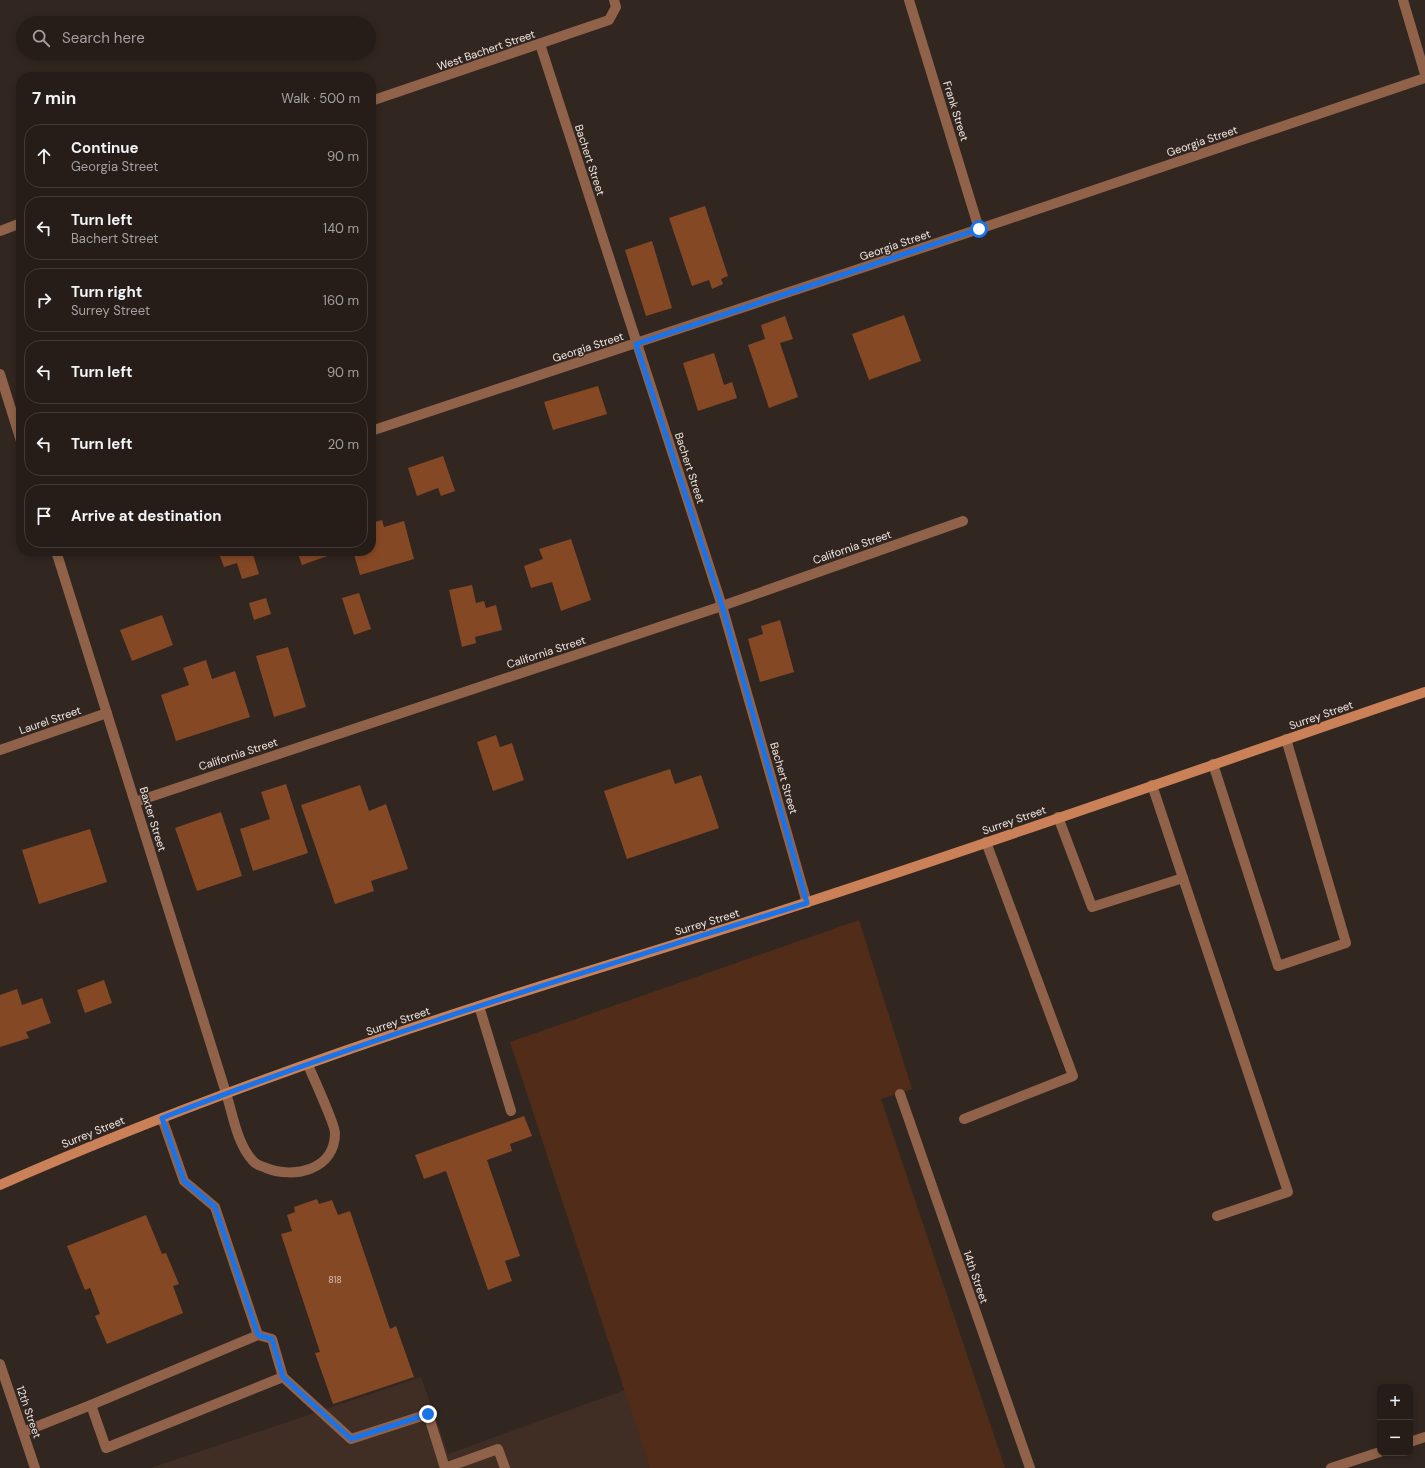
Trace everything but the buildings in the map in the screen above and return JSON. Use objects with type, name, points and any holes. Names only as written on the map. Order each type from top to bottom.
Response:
[{"type":"street","name":"West Bachert Street","points":[[376,100],[609,20],[616,7],[614,0]]},
{"type":"street","name":"Frank Street","points":[[909,0],[979,229]]},
{"type":"street","points":[[1404,0],[1425,74]]},
{"type":"street","name":"Bachert Street","points":[[540,44],[722,606],[807,903]]},
{"type":"street","name":"Georgia Street","points":[[376,429],[636,344],[1425,78]]},
{"type":"street","points":[[3,230],[16,225]]},
{"type":"street","points":[[0,374],[16,425]]},
{"type":"street","name":"California Street","points":[[135,802],[722,606],[963,521]]},
{"type":"street","name":"Baxter Street","points":[[58,556],[226,1094]]},
{"type":"street","name":"Surrey Street","points":[[0,1185],[89,1146],[226,1094],[308,1065],[479,1006],[807,903],[1425,692]]},
{"type":"street","name":"Laurel Street","points":[[0,750],[107,713]]},
{"type":"street","points":[[1213,764],[1278,966],[1346,943],[1286,739]]},
{"type":"street","points":[[1152,785],[1288,1192],[1218,1216]]},
{"type":"street","points":[[1058,817],[1092,907],[1183,878]]},
{"type":"street","points":[[964,1119],[1073,1076],[986,842]]},
{"type":"street","points":[[479,1006],[511,1112]]},
{"type":"street","points":[[226,1094],[244,1151],[254,1163],[281,1173],[295,1173],[311,1170],[322,1164],[332,1148],[335,1132],[308,1065]]},
{"type":"street","name":"14th Street","points":[[900,1094],[1030,1468]]},
{"type":"street","points":[[162,1118],[184,1181],[215,1207],[258,1335]]},
{"type":"street","points":[[23,1432],[258,1335],[272,1339],[283,1377],[351,1439],[428,1414],[445,1468],[498,1449],[505,1468]]},
{"type":"street","name":"12th Street","points":[[0,1364],[35,1468]]},
{"type":"street","points":[[91,1405],[106,1448],[283,1377]]},
{"type":"street","points":[[1413,1441],[1425,1437]]},
{"type":"street","points":[[1331,1468],[1377,1453]]},
{"type":"shaded area","points":[[859,920],[912,1089],[881,1099],[1005,1468],[650,1468],[510,1042]]},
{"type":"shaded area","points":[[421,1377],[448,1454],[625,1390],[650,1468],[151,1468]]},
{"type":"route","points":[[428,1414],[351,1439],[283,1377],[272,1339],[258,1335],[215,1207],[184,1181],[162,1118],[226,1094],[493,1001],[807,903],[722,606],[636,344],[979,229]]}]
